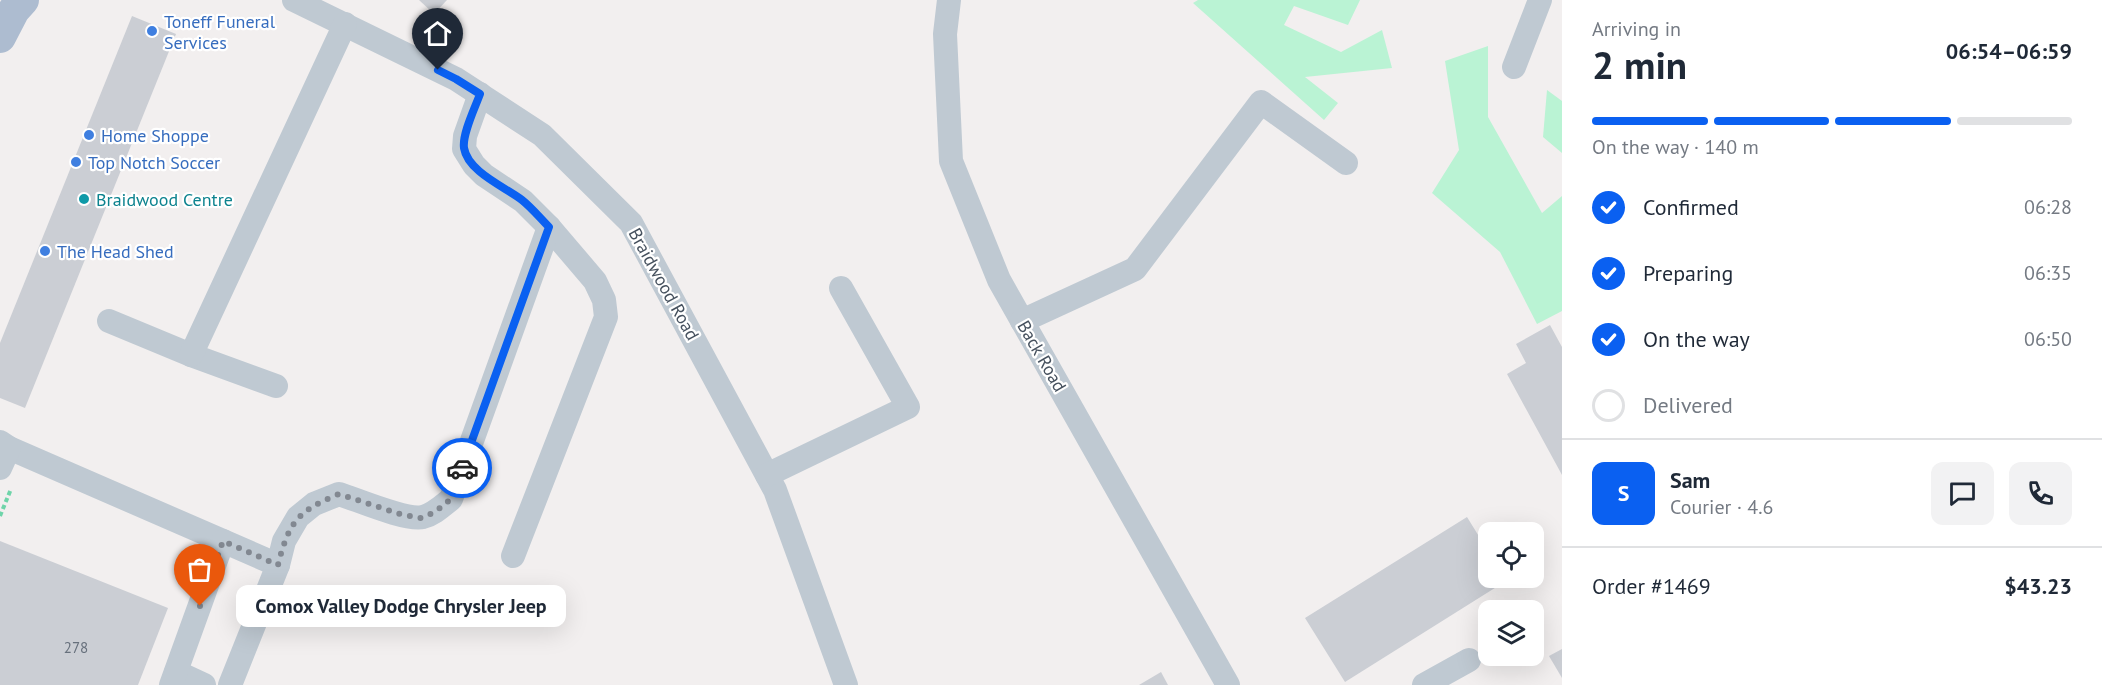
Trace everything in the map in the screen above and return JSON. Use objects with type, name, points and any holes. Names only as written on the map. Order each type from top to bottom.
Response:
[{"type":"main road","points":[[0,37],[14,10],[23,0]]},
{"type":"street","name":"Braidwood Road","points":[[294,0],[456,79],[542,135],[631,223],[775,490],[846,685]]},
{"type":"street","name":"Back Road","points":[[950,0],[945,34],[951,161],[999,280],[1228,685]]},
{"type":"street","points":[[1514,66],[1540,0]]},
{"type":"street","points":[[191,355],[345,24]]},
{"type":"street","points":[[480,94],[465,136],[464,149],[474,165],[484,175],[523,201],[549,227],[595,281],[604,300],[606,316],[513,556]]},
{"type":"street","points":[[1022,321],[1135,269],[1261,102],[1346,163]]},
{"type":"street","points":[[230,685],[278,565],[284,542],[298,517],[314,504],[339,494],[400,514],[421,518],[435,512],[451,499],[549,227]]},
{"type":"street","points":[[767,475],[908,407],[841,288]]},
{"type":"street","points":[[110,321],[191,355],[276,386]]},
{"type":"street","points":[[5,461],[223,541],[278,565]]},
{"type":"street","points":[[204,685],[174,679],[223,541]]},
{"type":"street","points":[[1424,685],[1469,660]]},
{"type":"path","points":[[0,516],[5,461]]},
{"type":"green space","points":[[1198,0],[1360,0],[1348,25],[1294,6],[1284,25],[1341,52],[1382,30],[1392,68],[1305,77],[1338,103],[1324,120],[1193,3]]},
{"type":"green space","points":[[1488,46],[1488,117],[1542,213],[1562,196],[1562,311],[1537,324],[1500,252],[1432,193],[1459,150],[1445,61]]},
{"type":"green space","points":[[1547,90],[1562,101],[1562,153],[1543,137]]},
{"type":"building","points":[[419,0],[447,0],[434,14]]},
{"type":"building","name":"Braidwood Centre","points":[[132,16],[176,34],[25,408],[0,398],[0,343]]},
{"type":"building","points":[[1550,325],[1562,347],[1562,475],[1507,374],[1526,363],[1516,344]]},
{"type":"building","points":[[1467,517],[1478,535],[1478,588],[1495,588],[1345,682],[1305,618]]},
{"type":"building","points":[[0,541],[168,608],[138,685],[0,685]]},
{"type":"building","points":[[1562,649],[1562,678],[1549,656]]},
{"type":"building","points":[[1161,672],[1168,685],[1139,685]]},
{"type":"way so far","points":[[200,606],[223,541],[278,565],[284,542],[298,517],[314,504],[339,494],[400,514],[421,518],[435,512],[451,499],[462,468]]},
{"type":"place","name":"Toneff Funeral Services","points":[[152,31]]},
{"type":"place","name":"Home Shoppe","points":[[89,135]]},
{"type":"place","name":"Top Notch Soccer","points":[[76,162]]},
{"type":"place","name":"Braidwood Centre","points":[[84,199]]},
{"type":"place","name":"The Head Shed","points":[[45,251]]},
{"type":"place","name":"Comox Valley Dodge Chrysler Jeep","points":[[200,606]]},
{"type":"route","points":[[438,70],[480,94],[465,136],[464,149],[474,165],[484,175],[523,201],[549,227],[462,468]]}]
